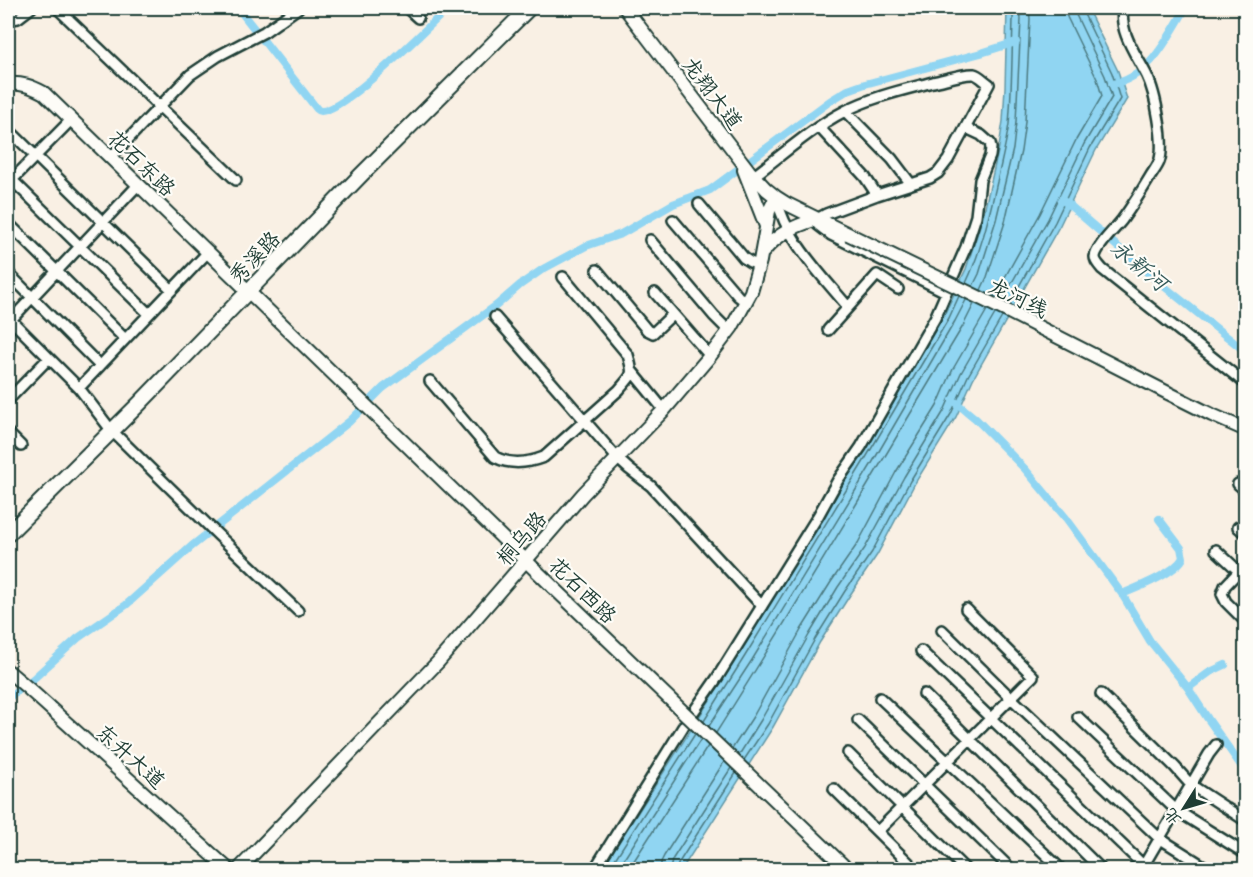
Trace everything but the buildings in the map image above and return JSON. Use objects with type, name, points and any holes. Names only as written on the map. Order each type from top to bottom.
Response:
[{"type":"main road","name":"秀溪路","points":[[245,288],[360,164],[515,8]]},
{"type":"main road","name":"秀溪路","points":[[8,534],[108,427],[245,288],[528,8]]},
{"type":"main road","name":"秀溪路","points":[[8,521],[108,427]]},
{"type":"street","points":[[8,16],[12,19],[18,18],[31,8]]},
{"type":"street","points":[[57,8],[236,180]]},
{"type":"street","points":[[110,158],[190,75],[204,64],[264,32],[298,8]]},
{"type":"street","points":[[407,8],[418,18]]},
{"type":"street","name":"龙翔大道","points":[[625,8],[752,174],[776,197]]},
{"type":"street","points":[[1123,8],[1123,24],[1138,61],[1148,77],[1156,103],[1161,132],[1161,153],[1160,161],[1118,224],[1097,250],[1096,262],[1245,384]]},
{"type":"street","points":[[699,204],[744,258],[750,262],[760,260],[777,236],[789,230],[877,195],[930,178],[938,173],[966,128],[989,84],[975,74],[965,75],[870,100],[845,111],[819,127],[752,174]]},
{"type":"street","name":"花石东路","points":[[8,84],[31,86],[44,93],[245,288]]},
{"type":"street","points":[[845,111],[892,159],[911,184]]},
{"type":"street","points":[[71,120],[9,180],[149,314]]},
{"type":"street","points":[[819,127],[865,177],[877,195]]},
{"type":"street","points":[[594,870],[762,606],[866,437],[935,318],[966,247],[976,216],[980,180],[990,156],[990,143],[981,135],[966,128]]},
{"type":"street","points":[[8,129],[172,290]]},
{"type":"street","points":[[739,157],[766,228]]},
{"type":"street","points":[[138,184],[8,320],[79,388],[108,427],[298,610]]},
{"type":"street","points":[[776,197],[782,217],[803,252],[848,307]]},
{"type":"street","name":"桐乌路","points":[[245,867],[430,670],[584,494],[664,410],[710,356],[729,331],[751,292],[769,212],[776,197]]},
{"type":"street","name":"龙河线","points":[[776,197],[1245,430]]},
{"type":"street","points":[[817,219],[818,225],[831,235],[946,292]]},
{"type":"street","points":[[673,220],[738,296],[746,302]]},
{"type":"street","points":[[8,223],[125,339]]},
{"type":"street","points":[[650,240],[729,331]]},
{"type":"street","points":[[79,388],[208,252]]},
{"type":"street","points":[[597,270],[647,330],[653,333],[673,314]]},
{"type":"street","points":[[8,273],[100,366]]},
{"type":"street","points":[[828,330],[877,275],[898,290]]},
{"type":"street","points":[[563,277],[623,348],[628,355],[632,371],[664,410]]},
{"type":"street","name":"花石西路","points":[[245,288],[848,869]]},
{"type":"street","points":[[655,293],[710,356]]},
{"type":"street","points":[[495,317],[618,459],[651,486],[762,606]]},
{"type":"street","points":[[9,397],[49,358]]},
{"type":"street","points":[[430,381],[495,457],[503,461],[521,462],[544,457],[619,390],[632,371]]},
{"type":"street","points":[[8,433],[21,446]]},
{"type":"street","points":[[1238,484],[1245,491]]},
{"type":"street","points":[[1216,550],[1243,571],[1225,586],[1222,594],[1226,602],[1245,621]]},
{"type":"street","points":[[878,831],[1033,676],[966,609]]},
{"type":"street","points":[[942,630],[1159,838],[1210,870]]},
{"type":"street","points":[[921,651],[1145,868],[1159,838],[1216,745]]},
{"type":"street","name":"东升大道","points":[[8,671],[229,870]]},
{"type":"street","points":[[924,694],[1102,870]]},
{"type":"street","points":[[1101,694],[1191,785],[1245,821]]},
{"type":"street","points":[[880,698],[1062,870]]},
{"type":"street","points":[[1078,717],[1176,810],[1245,854]]},
{"type":"street","points":[[858,720],[1012,870]]},
{"type":"street","points":[[848,753],[966,870]]},
{"type":"street","points":[[834,789],[916,870]]},
{"type":"water","points":[[1007,8],[1087,8],[1118,71],[1127,99],[1096,150],[1060,225],[973,379],[956,417],[915,483],[877,555],[820,642],[773,727],[682,869],[601,870],[740,653],[859,458],[944,315],[966,269],[983,216],[999,147],[1005,88]]},
{"type":"waterway","points":[[238,8],[317,109],[321,111],[332,108],[366,84],[448,8]]},
{"type":"waterway","points":[[1112,84],[1137,74],[1157,55],[1186,8]]},
{"type":"waterway","points":[[8,698],[33,679],[78,638],[126,605],[192,546],[350,421],[383,388],[543,269],[586,246],[621,234],[673,204],[710,190],[848,90],[1016,42]]},
{"type":"waterway","name":"永新河","points":[[1061,200],[1246,352]]},
{"type":"waterway","points":[[953,400],[976,419],[1025,469],[1066,518],[1122,594],[1150,641],[1188,688],[1242,767],[1246,777]]},
{"type":"waterway","points":[[1122,594],[1165,574],[1179,564],[1183,558],[1181,548],[1159,519]]},
{"type":"waterway","points":[[1188,688],[1210,672],[1225,665]]}]
